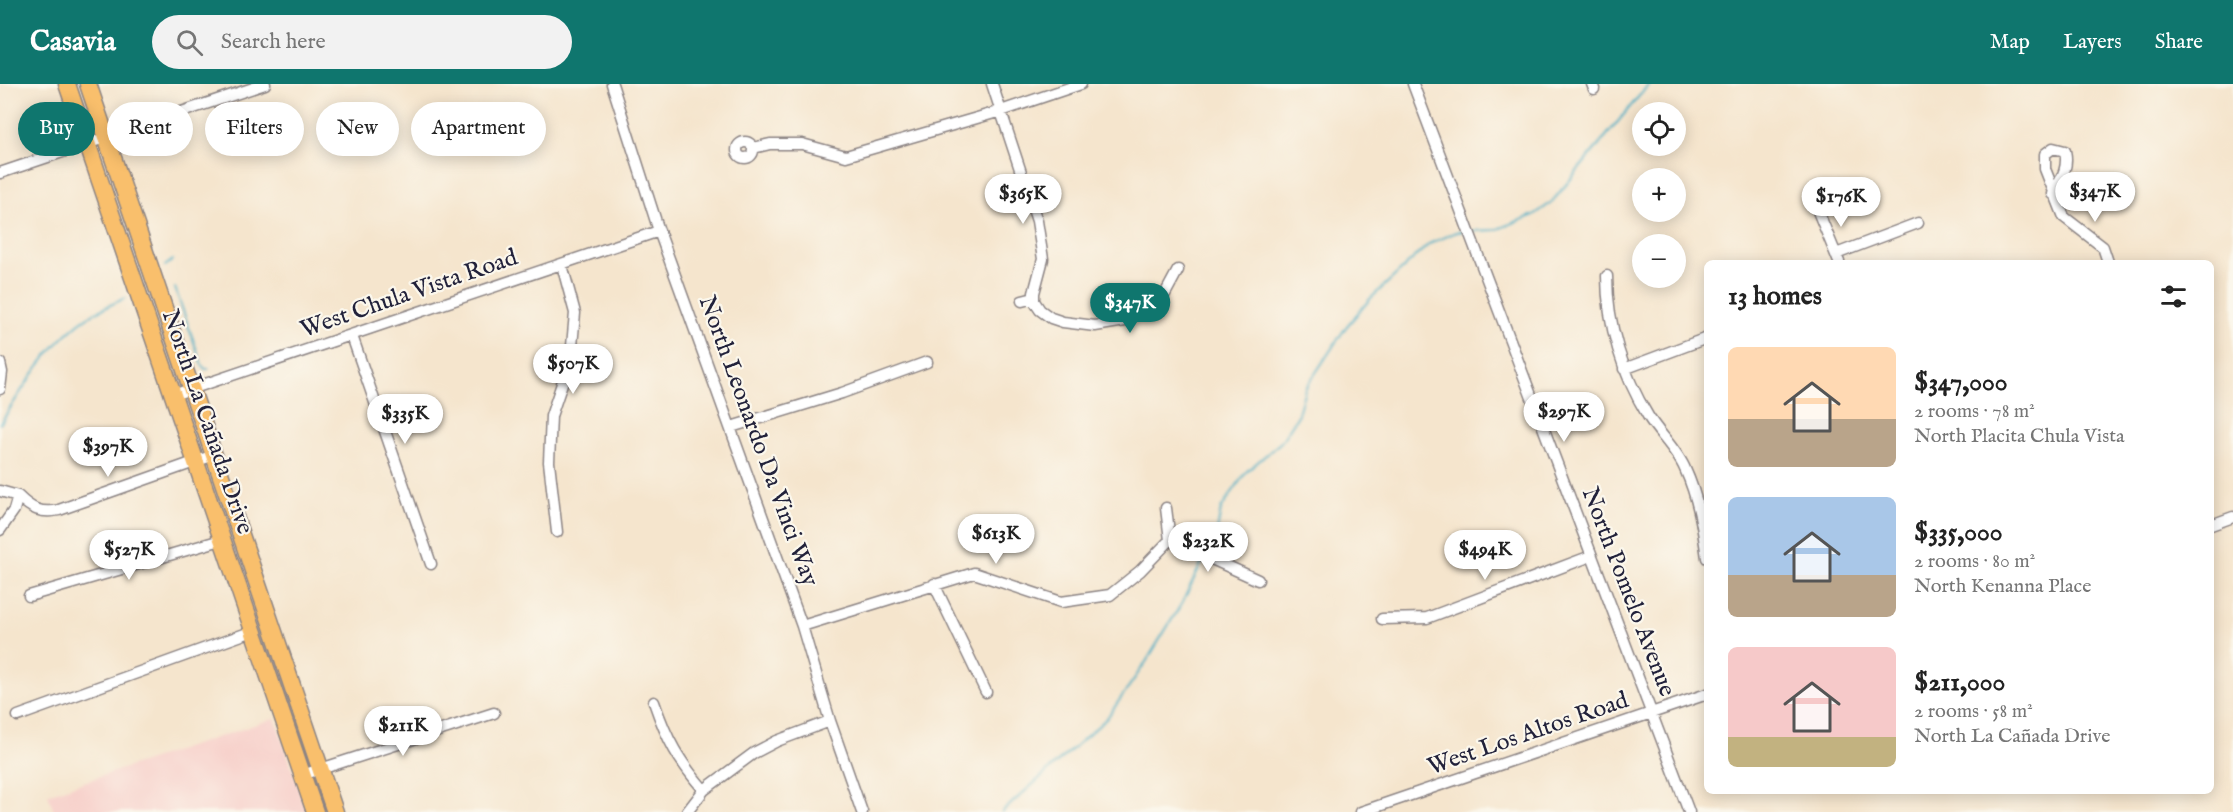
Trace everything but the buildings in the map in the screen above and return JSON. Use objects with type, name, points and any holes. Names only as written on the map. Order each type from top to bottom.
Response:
[{"type":"main road","name":"North La Cañada Drive","points":[[67,84],[97,141],[192,389],[335,812]]},
{"type":"main road","name":"North La Cañada Drive","points":[[88,84],[97,141],[173,395],[315,812]]},
{"type":"street","points":[[0,173],[265,84]]},
{"type":"street","name":"North Leonardo Da Vinci Way","points":[[612,84],[659,231],[802,626],[830,721],[862,812]]},
{"type":"street","points":[[992,84],[1037,221],[1042,259],[1034,298],[1040,310],[1051,318],[1063,322],[1095,326],[1125,321],[1164,296],[1178,270]]},
{"type":"street","points":[[753,148],[770,144],[802,144],[846,156],[1001,111],[1081,84]]},
{"type":"street","name":"North Pomelo Avenue","points":[[1413,84],[1689,812]]},
{"type":"street","points":[[2053,194],[2064,217],[2103,247],[2107,260]]},
{"type":"street","points":[[1815,204],[1837,258],[1918,223]]},
{"type":"street","name":"West Chula Vista Road","points":[[173,395],[659,231]]},
{"type":"street","points":[[557,532],[549,462],[551,416],[572,357],[575,313],[562,265]]},
{"type":"street","points":[[1607,276],[1607,303],[1624,369],[1648,416],[1685,468],[1704,537]]},
{"type":"street","points":[[1022,301],[1034,298]]},
{"type":"street","points":[[352,336],[431,564]]},
{"type":"street","points":[[1624,369],[1704,339]]},
{"type":"street","points":[[731,427],[843,393],[927,362]]},
{"type":"street","points":[[0,363],[3,372],[0,389]]},
{"type":"street","points":[[0,491],[18,496],[33,509],[48,513],[214,454]]},
{"type":"street","points":[[0,530],[12,515],[18,496]]},
{"type":"street","points":[[1166,508],[1170,540]]},
{"type":"street","points":[[2214,524],[2233,517]]},
{"type":"street","points":[[29,596],[221,540]]},
{"type":"street","points":[[802,626],[974,573],[1061,602],[1110,595],[1140,571],[1170,540]]},
{"type":"street","points":[[1170,540],[1258,580]]},
{"type":"street","points":[[1382,619],[1427,618],[1591,556]]},
{"type":"street","points":[[934,584],[986,692]]},
{"type":"street","points":[[18,716],[253,631]]},
{"type":"street","name":"West Los Altos Road","points":[[1361,812],[1704,695]]},
{"type":"street","points":[[654,702],[664,730],[681,763],[704,790]]},
{"type":"street","points":[[302,775],[494,713]]},
{"type":"street","points":[[687,812],[704,790],[762,749],[830,721]]},
{"type":"shaded area","points":[[275,718],[307,812],[54,812],[48,794]]},
{"type":"waterway","points":[[1471,231],[1495,230],[1534,215],[1551,203],[1649,84]]},
{"type":"waterway","points":[[1207,552],[1217,531],[1221,509],[1246,472],[1281,442],[1297,417],[1305,389],[1346,327],[1370,299],[1429,244],[1456,232],[1466,231]]},
{"type":"waterway","points":[[165,266],[173,260]]},
{"type":"waterway","points":[[175,288],[202,365],[205,369],[209,369]]},
{"type":"waterway","points":[[0,424],[35,372],[65,335],[88,317],[125,298]]},
{"type":"waterway","points":[[1002,812],[1107,718],[1146,662],[1182,603],[1203,560]]}]
